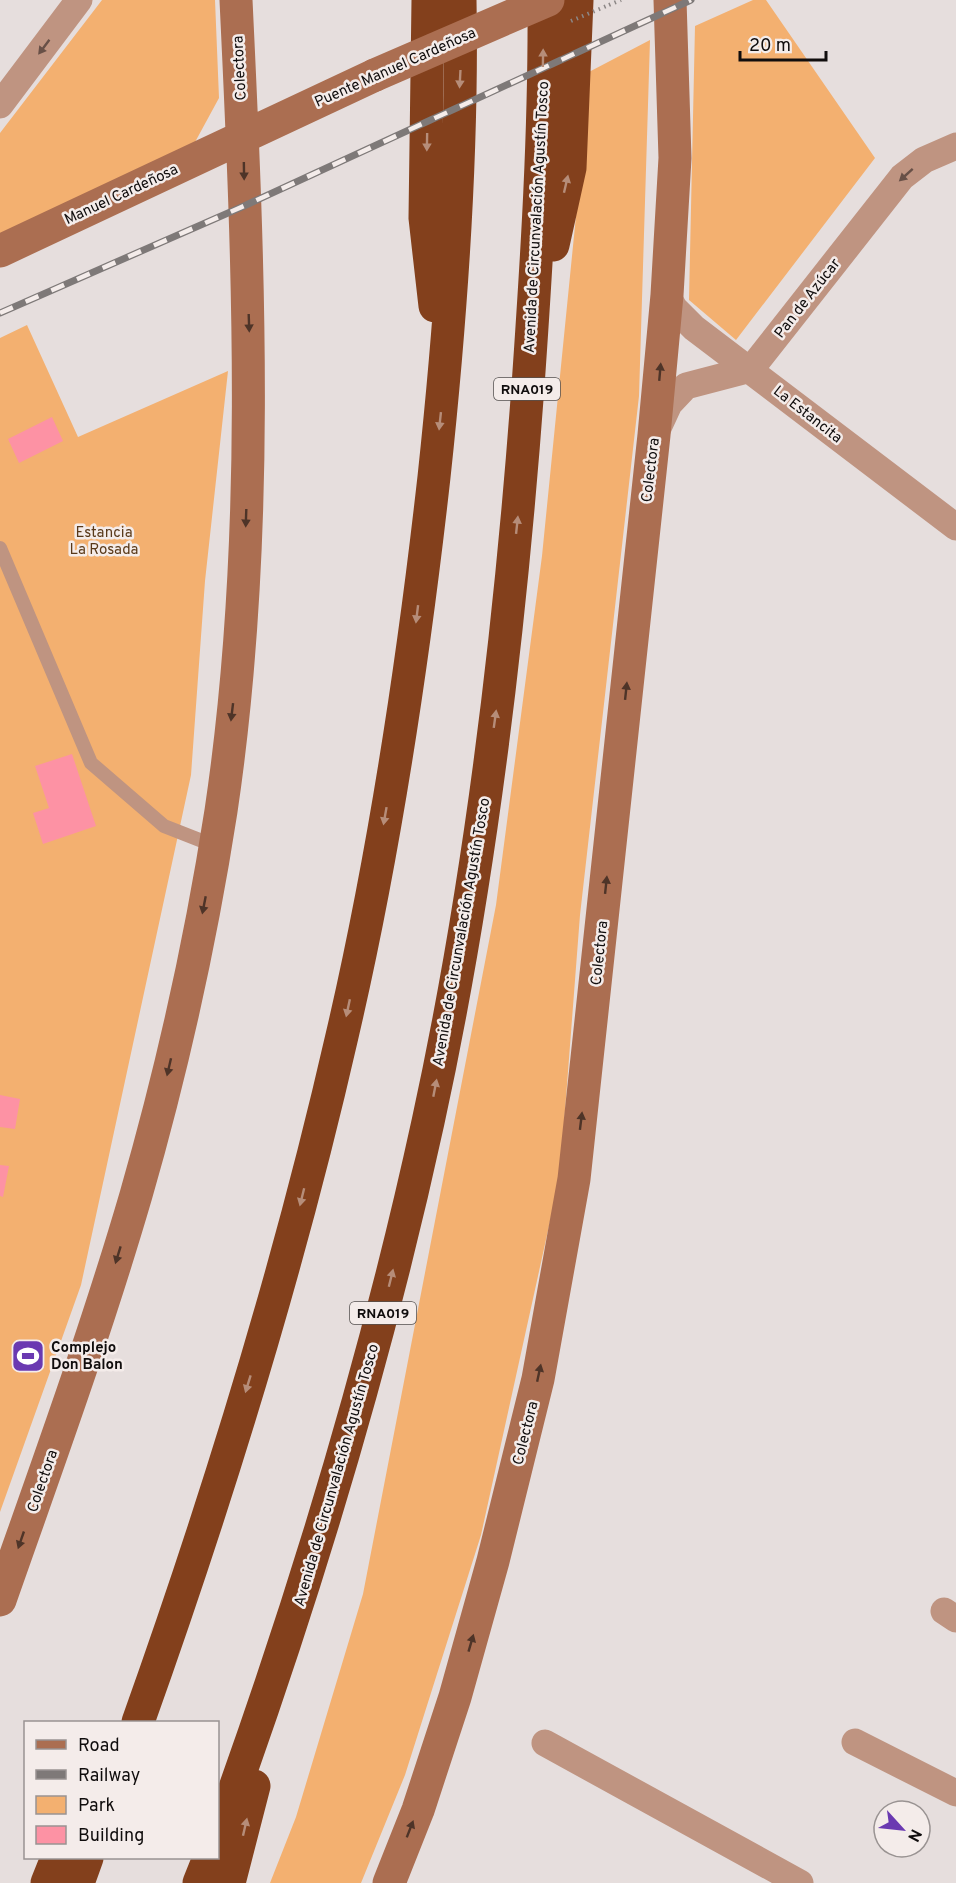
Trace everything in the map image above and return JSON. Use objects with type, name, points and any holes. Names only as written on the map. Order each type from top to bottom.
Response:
[{"type":"highway","points":[[428,0],[425,218],[444,380]]},
{"type":"highway","points":[[138,1721],[191,1568],[292,1234],[343,1036],[373,886],[411,661],[444,380],[453,273],[461,54],[460,0]]},
{"type":"highway","name":"Avenida de Circunvalación Agustín Tosco","points":[[219,1832],[294,1620],[381,1322],[448,1023],[502,665],[519,503],[531,344],[546,0]]},
{"type":"highway","points":[[531,344],[570,168],[577,0]]},
{"type":"highway","points":[[115,1721],[191,1568]]},
{"type":"highway","points":[[229,1883],[235,1867],[294,1620]]},
{"type":"highway","points":[[47,1883],[56,1859]]},
{"type":"highway","points":[[78,1883],[86,1859]]},
{"type":"highway","points":[[200,1883],[208,1859]]},
{"type":"main road","name":"Colectora","points":[[0,1600],[85,1356],[136,1194],[182,1010],[215,846],[243,612],[249,450],[247,264],[236,0]]},
{"type":"main road","name":"Puente Manuel Cardeñosa","points":[[243,136],[546,0]]},
{"type":"main road","name":"Colectora","points":[[389,1883],[418,1810],[474,1630],[538,1379],[564,1246],[586,1080],[667,295],[675,158],[670,0]]},
{"type":"main road","name":"Manuel Cardeñosa","points":[[0,251],[243,136]]},
{"type":"street","points":[[0,105],[79,0]]},
{"type":"street","name":"Pan de Azúcar","points":[[751,369],[902,177],[924,160],[956,146]]},
{"type":"street","name":"La Estancita","points":[[667,295],[674,308],[688,323],[956,527]]},
{"type":"street","points":[[654,435],[669,404],[686,386],[751,369]]},
{"type":"street","points":[[855,1742],[956,1793]]},
{"type":"street","points":[[545,1743],[800,1883]]},
{"type":"lane","points":[[0,548],[91,763],[164,826],[215,846]]},
{"type":"path","points":[[609,5],[621,0]]},
{"type":"green space","points":[[102,0],[215,0],[219,98],[194,144],[0,234],[0,133]]},
{"type":"green space","points":[[753,0],[766,0],[875,158],[736,340],[689,300],[695,26]]},
{"type":"green space","points":[[650,40],[639,396],[580,915],[560,1176],[481,1535],[405,1775],[361,1883],[270,1883],[296,1817],[363,1594],[496,905],[542,556],[580,176],[587,73]]},
{"type":"green space","name":"Estancia La Rosada","points":[[27,325],[78,437],[228,371],[205,581],[191,775],[81,1285],[0,1512],[0,338]]},
{"type":"building","points":[[52,417],[63,441],[19,463],[8,439]]},
{"type":"building","points":[[72,754],[96,826],[43,844],[33,813],[49,808],[35,766]]},
{"type":"building","points":[[0,1095],[20,1099],[15,1129],[0,1127]]},
{"type":"building","points":[[0,1165],[9,1166],[3,1197],[0,1196]]},
{"type":"railway","points":[[0,313],[244,206],[691,0]]},
{"type":"place","name":"Complejo Don Balon","points":[[28,1356]]}]
